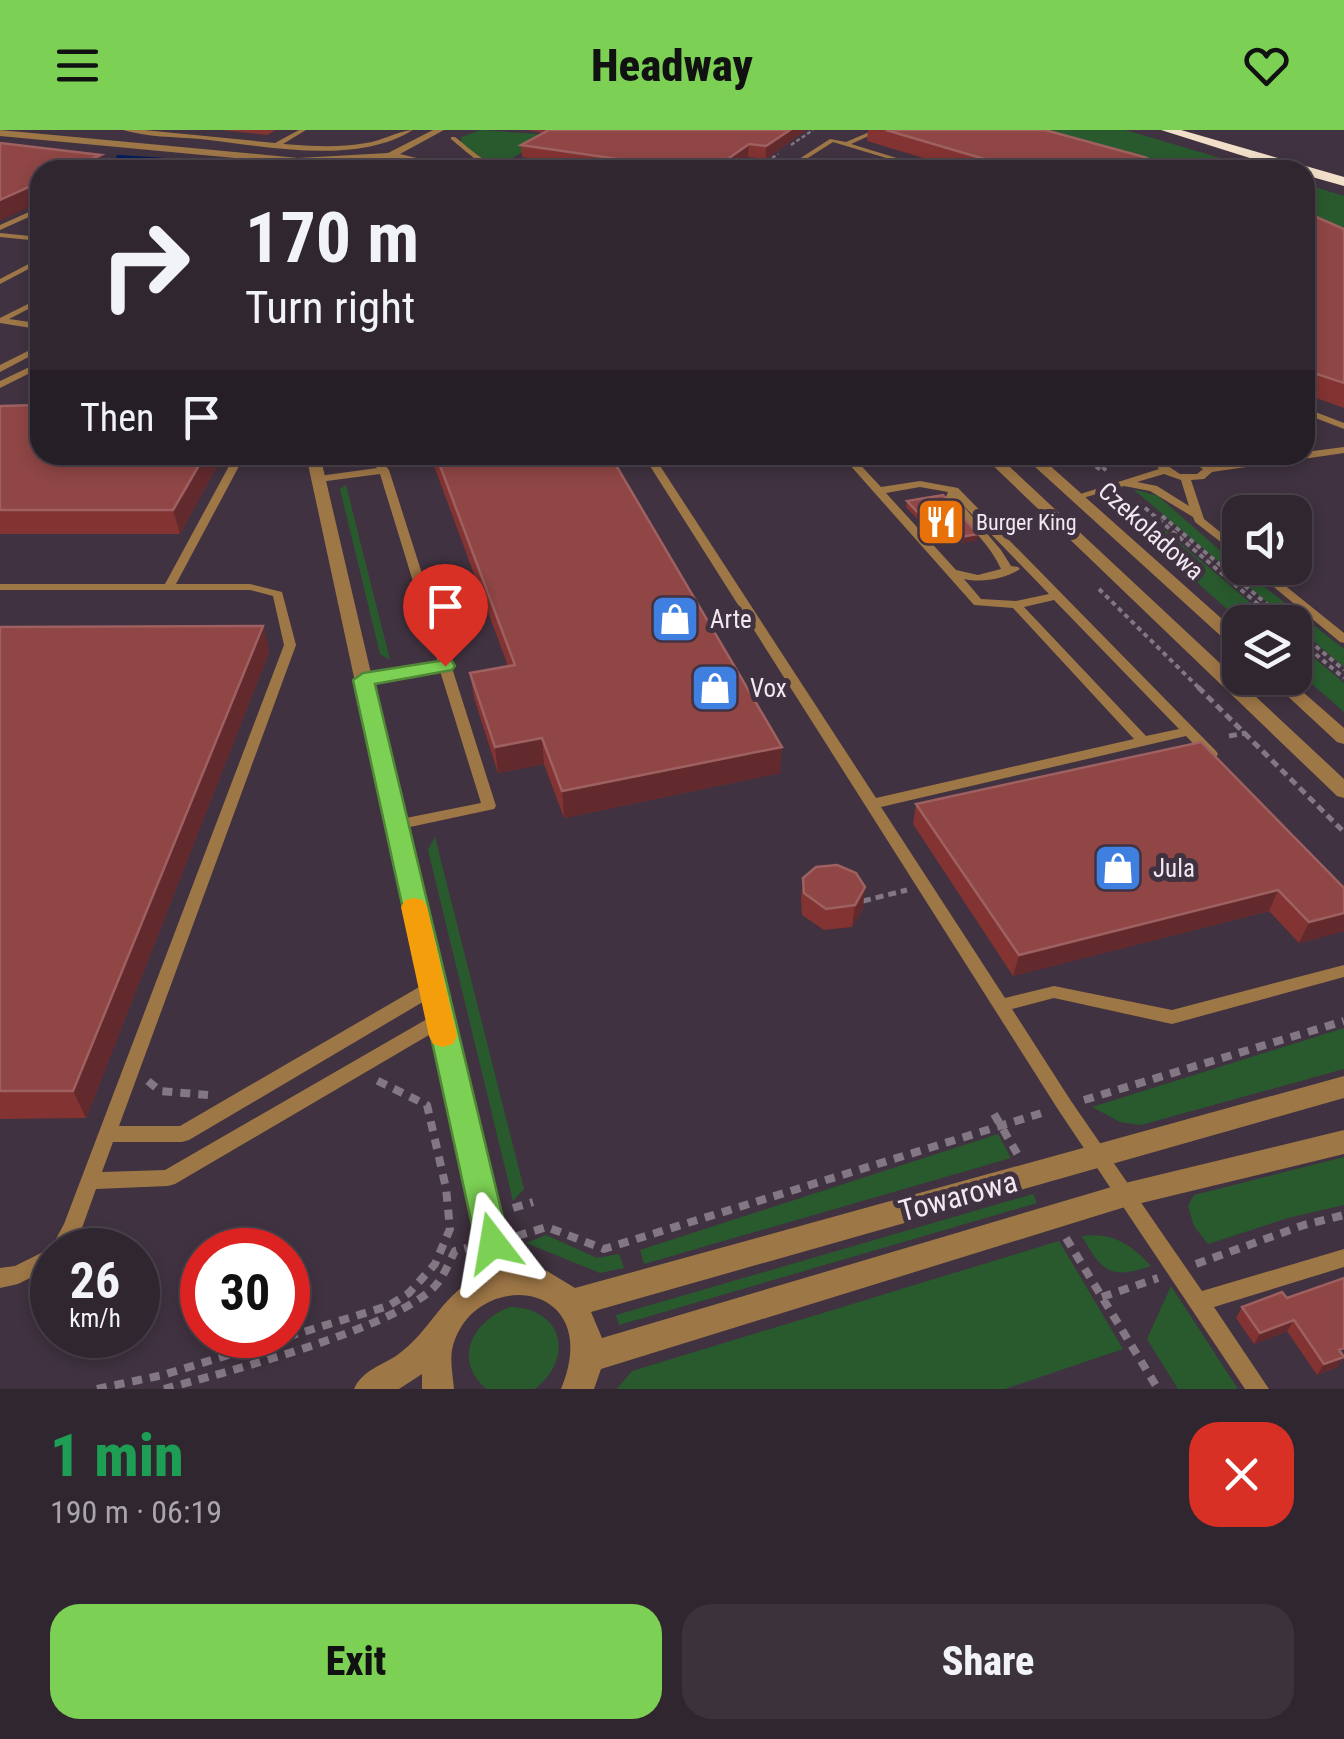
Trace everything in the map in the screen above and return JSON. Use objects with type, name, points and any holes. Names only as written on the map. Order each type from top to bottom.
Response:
[{"type":"highway","points":[[1162,132],[1247,160]]},
{"type":"highway","points":[[1162,132],[1264,160]]},
{"type":"highway","points":[[1315,174],[1344,182]]},
{"type":"highway","points":[[1315,181],[1344,190]]},
{"type":"street","points":[[48,137],[66,130]]},
{"type":"street","points":[[0,136],[298,160],[384,156],[410,148],[440,130]]},
{"type":"street","points":[[423,160],[420,155],[424,150],[454,134]]},
{"type":"street","points":[[0,136],[200,160]]},
{"type":"street","points":[[384,156],[416,160]]},
{"type":"street","points":[[316,465],[432,988],[503,1281]]},
{"type":"street","points":[[1000,465],[1344,790]]},
{"type":"street","name":"Czekoladowa","points":[[1040,465],[1222,628]]},
{"type":"street","points":[[1296,695],[1344,738]]},
{"type":"street","name":"Towarowa","points":[[572,1303],[1344,1087]]},
{"type":"street","name":"Towarowa","points":[[588,1358],[1125,1195],[1344,1142]]},
{"type":"street","points":[[370,1389],[408,1366],[436,1340],[465,1300],[503,1281],[541,1283],[572,1303],[588,1338],[588,1358],[577,1389]]},
{"type":"street","points":[[436,1340],[433,1358],[438,1389]]},
{"type":"lane","points":[[126,130],[333,150],[394,142],[410,130]]},
{"type":"lane","points":[[801,160],[844,130]]},
{"type":"lane","points":[[848,143],[880,130]]},
{"type":"lane","points":[[276,144],[302,131]]},
{"type":"lane","points":[[454,134],[481,160]]},
{"type":"lane","points":[[35,142],[48,137]]},
{"type":"lane","points":[[832,140],[902,160]]},
{"type":"lane","points":[[0,232],[30,215]]},
{"type":"lane","points":[[0,232],[30,237]]},
{"type":"lane","points":[[0,282],[30,265]]},
{"type":"lane","points":[[30,305],[0,320],[30,323]]},
{"type":"lane","points":[[0,369],[30,353]]},
{"type":"lane","points":[[0,385],[30,370]]},
{"type":"lane","points":[[1315,416],[1344,426]]},
{"type":"lane","points":[[1315,454],[1344,450]]},
{"type":"lane","points":[[169,586],[235,465]]},
{"type":"lane","points":[[380,465],[489,806],[396,825]]},
{"type":"lane","points":[[654,465],[1099,1158],[1258,1389]]},
{"type":"lane","points":[[855,465],[978,602],[1016,605],[1057,596]]},
{"type":"lane","points":[[1076,497],[1153,465]]},
{"type":"lane","points":[[1165,465],[1185,478],[1200,478],[1209,469]]},
{"type":"lane","points":[[1202,465],[1209,469],[1237,465]]},
{"type":"lane","points":[[319,479],[384,470]]},
{"type":"lane","points":[[1185,478],[1196,515]]},
{"type":"lane","points":[[1117,481],[1152,488],[1196,515],[1222,538]]},
{"type":"lane","points":[[877,490],[920,484],[954,490],[1227,771]]},
{"type":"lane","points":[[954,490],[952,497],[959,511],[1004,557],[1008,573]]},
{"type":"lane","points":[[950,572],[978,578],[1008,573],[1016,568],[1018,555]]},
{"type":"lane","points":[[1277,585],[1344,639]]},
{"type":"lane","points":[[0,587],[250,587],[278,594],[290,645],[70,1228]]},
{"type":"lane","points":[[1016,605],[1143,742]]},
{"type":"lane","points":[[363,680],[445,666]]},
{"type":"lane","points":[[872,804],[1188,731]]},
{"type":"lane","points":[[1001,1005],[1054,992],[1172,1017],[1344,972]]},
{"type":"lane","points":[[108,1134],[182,1134],[432,988]]},
{"type":"lane","points":[[90,1181],[168,1178],[440,1020]]},
{"type":"lane","points":[[1198,1302],[1344,1258]]},
{"type":"lane","points":[[0,1278],[30,1269]]},
{"type":"path","points":[[769,160],[813,130]]},
{"type":"path","points":[[970,465],[973,468]]},
{"type":"path","points":[[1098,465],[1259,605]]},
{"type":"path","points":[[1139,497],[1268,605]]},
{"type":"path","points":[[1096,586],[1344,832]]},
{"type":"path","points":[[1312,643],[1344,670]]},
{"type":"path","points":[[1312,651],[1344,678]]},
{"type":"path","points":[[1229,736],[1246,732]]},
{"type":"path","points":[[863,901],[924,885]]},
{"type":"path","points":[[1082,1101],[1344,1020]]},
{"type":"path","points":[[97,1389],[163,1375],[388,1306],[409,1296],[424,1282],[452,1226],[427,1105],[368,1076]]},
{"type":"path","points":[[148,1081],[160,1091],[213,1096]]},
{"type":"path","points":[[521,1234],[546,1228],[604,1249],[1047,1111]]},
{"type":"path","points":[[994,1114],[1020,1159]]},
{"type":"path","points":[[512,1208],[533,1202]]},
{"type":"path","points":[[1196,1264],[1304,1225],[1344,1215]]},
{"type":"path","points":[[1064,1235],[1158,1389]]},
{"type":"path","points":[[164,1389],[252,1364],[402,1311],[436,1285],[455,1251]]},
{"type":"path","points":[[1102,1297],[1165,1275]]},
{"type":"green space","points":[[481,130],[552,135],[509,160],[486,160],[462,145],[461,137]]},
{"type":"green space","points":[[1015,130],[1125,130],[1227,160],[1118,160]]},
{"type":"green space","points":[[1315,187],[1344,196],[1344,234],[1315,224]]},
{"type":"green space","points":[[346,485],[390,660],[380,654],[340,489]]},
{"type":"green space","points":[[1133,489],[1158,496],[1222,552],[1222,564]]},
{"type":"green space","points":[[1118,490],[1222,579],[1222,585],[1230,585],[1253,605],[1223,605],[1115,511],[1109,499]]},
{"type":"green space","points":[[1247,585],[1262,585],[1288,605],[1271,605]]},
{"type":"green space","points":[[1312,624],[1344,649],[1344,667],[1312,640]]},
{"type":"green space","points":[[1312,656],[1344,683],[1344,712],[1312,684]]},
{"type":"green space","points":[[435,837],[524,1189],[513,1201],[428,850]]},
{"type":"green space","points":[[1344,1028],[1344,1069],[1141,1125],[1120,1122],[1092,1107]]},
{"type":"green space","points":[[998,1134],[1011,1158],[644,1264],[640,1250]]},
{"type":"green space","points":[[1344,1157],[1344,1205],[1208,1244],[1194,1226],[1188,1206],[1194,1195]]},
{"type":"green space","points":[[1033,1194],[1037,1203],[619,1325],[616,1315]]},
{"type":"green space","points":[[546,1235],[597,1258],[619,1254],[624,1268],[600,1273],[526,1243]]},
{"type":"green space","points":[[1082,1236],[1120,1241],[1151,1266],[1126,1272],[1109,1270]]},
{"type":"green space","points":[[1059,1241],[1123,1349],[1005,1389],[617,1389],[632,1371]]},
{"type":"green space","points":[[1171,1286],[1238,1389],[1178,1389],[1147,1339]]},
{"type":"green space","points":[[510,1307],[542,1316],[557,1337],[555,1363],[535,1389],[486,1389],[470,1366],[471,1342],[477,1331]]},
{"type":"building","points":[[549,130],[790,130],[766,146],[749,144],[726,160],[625,160],[521,145]]},
{"type":"building","points":[[886,130],[1045,130],[1151,160],[988,160]]},
{"type":"building","points":[[0,143],[101,155],[90,160],[30,160],[30,186],[0,200]]},
{"type":"building","points":[[1315,216],[1344,229],[1344,383],[1315,373]]},
{"type":"building","points":[[30,405],[30,465],[199,465],[173,510],[0,510],[0,406]]},
{"type":"building","points":[[440,465],[616,465],[782,747],[562,791],[542,738],[495,747],[470,673],[515,665]]},
{"type":"building","name":"Burger King","points":[[943,495],[978,534],[944,540],[907,501]]},
{"type":"building","points":[[263,626],[73,1091],[0,1091],[0,627]]},
{"type":"building","name":"Jula","points":[[1201,742],[1344,888],[1344,913],[1309,922],[1278,890],[1019,955],[916,804]]},
{"type":"building","points":[[837,865],[856,873],[865,887],[855,905],[826,909],[804,893],[803,878],[816,867]]},
{"type":"building","points":[[1344,1278],[1344,1348],[1339,1350],[1344,1357],[1324,1364],[1294,1320],[1260,1333],[1242,1307],[1282,1292],[1287,1298]]},
{"type":"waterway","points":[[118,157],[166,160]]},
{"type":"slow traffic","points":[[414,907],[443,1036]]},
{"type":"place","name":"Burger King","points":[[941,522]]},
{"type":"place","name":"Arte","points":[[675,619]]},
{"type":"place","name":"Vox","points":[[715,688]]},
{"type":"place","name":"Jula","points":[[1118,868]]},
{"type":"route","points":[[445,666],[363,680],[493,1243]]}]
